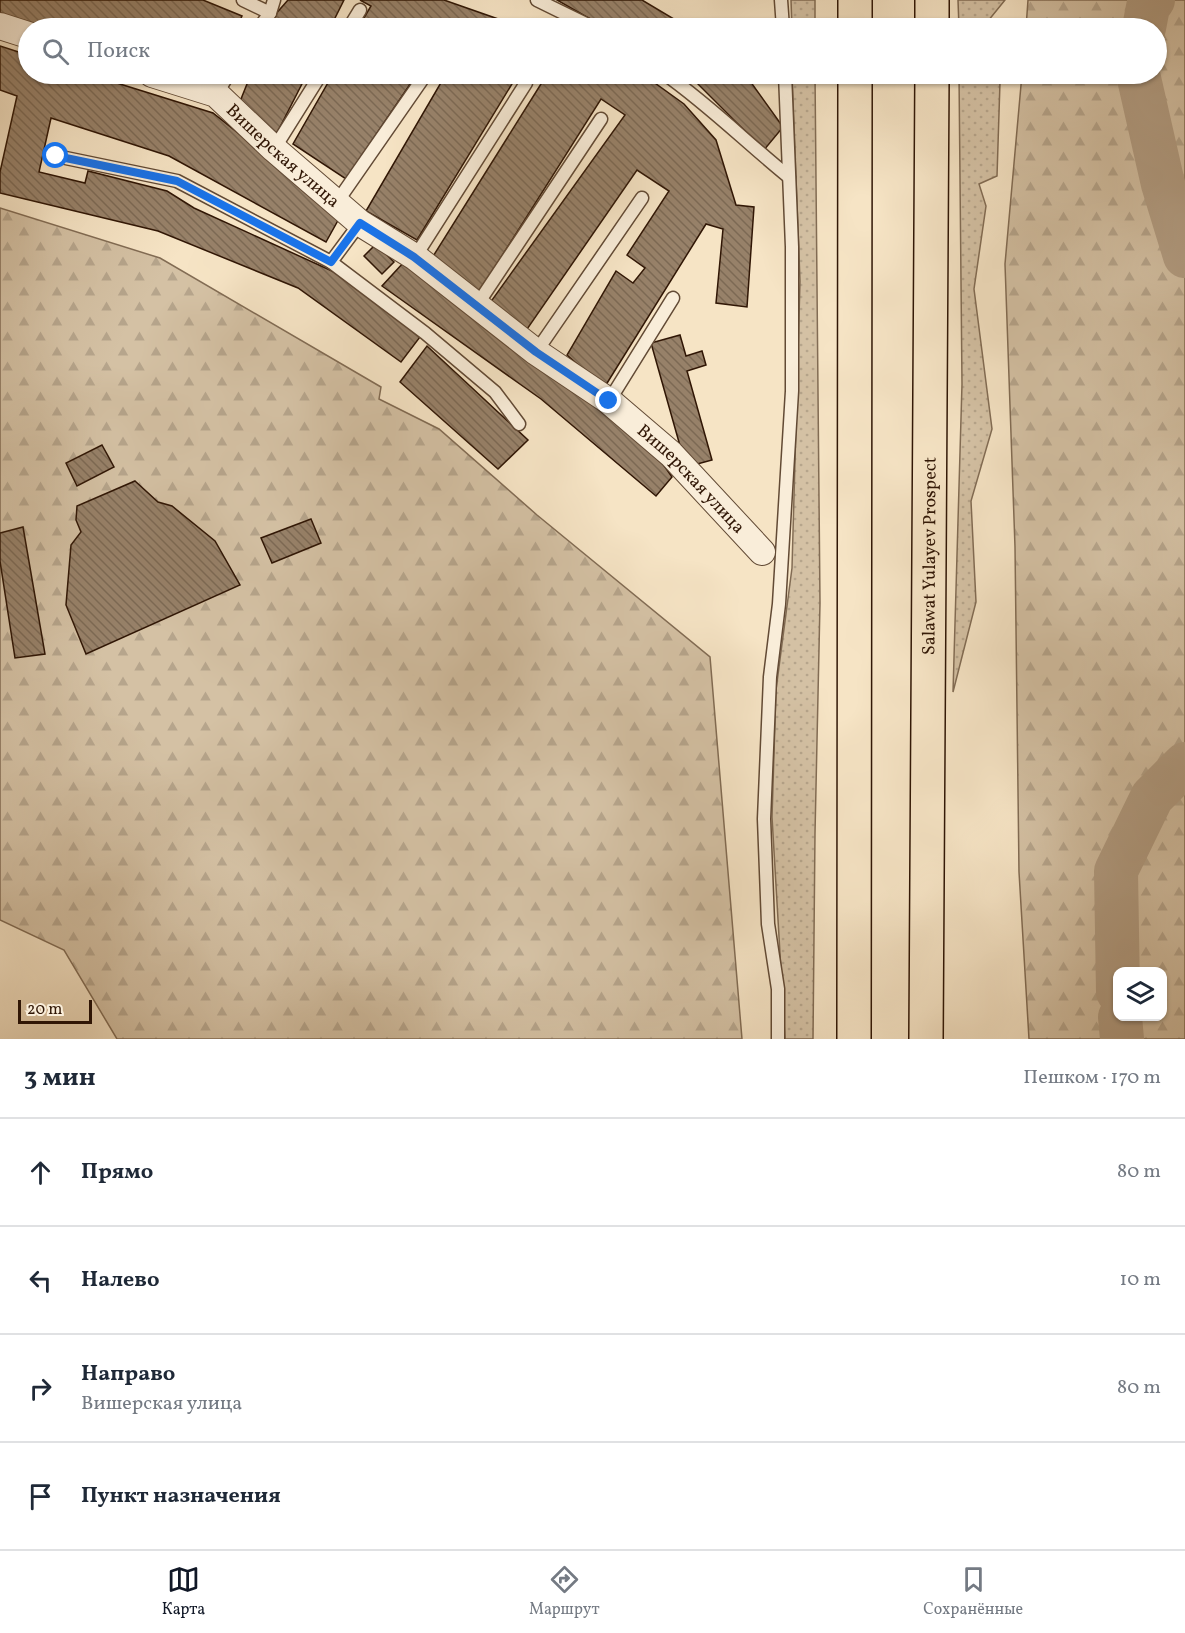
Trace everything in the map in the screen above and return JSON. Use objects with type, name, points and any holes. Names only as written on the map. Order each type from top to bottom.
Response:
[{"type":"main road","points":[[855,0],[855,18]]},
{"type":"main road","points":[[932,0],[932,18]]},
{"type":"main road","points":[[854,1039],[855,84]]},
{"type":"main road","name":"Salawat Yulayev Prospect","points":[[926,1039],[932,84]]},
{"type":"street","points":[[0,26],[18,32]]},
{"type":"street","name":"Вишерская улица","points":[[223,84],[274,149],[360,223],[414,257],[536,352],[609,401],[670,454],[762,552]]},
{"type":"lane","points":[[243,0],[272,6]]},
{"type":"lane","points":[[537,0],[574,18]]},
{"type":"lane","points":[[781,0],[782,18]]},
{"type":"lane","points":[[355,18],[360,10]]},
{"type":"lane","points":[[274,149],[315,84]]},
{"type":"lane","points":[[337,202],[419,84]]},
{"type":"lane","points":[[414,257],[525,84]]},
{"type":"lane","points":[[679,84],[789,177]]},
{"type":"lane","points":[[778,1039],[778,989],[768,924],[764,819],[770,677],[779,604],[792,391],[792,247],[785,84]]},
{"type":"lane","points":[[477,305],[601,119]]},
{"type":"lane","points":[[56,156],[177,181],[331,262],[425,333],[495,392],[519,424]]},
{"type":"lane","points":[[536,352],[642,198]]},
{"type":"lane","points":[[331,262],[360,223]]},
{"type":"lane","points":[[609,401],[673,298]]},
{"type":"green space","points":[[791,0],[815,0],[815,18],[792,18]]},
{"type":"green space","points":[[958,0],[1005,0],[990,18],[959,18]]},
{"type":"green space","points":[[1028,0],[1185,0],[1185,1039],[1029,1039],[1019,872],[1015,547],[1005,264],[1021,84],[1167,84],[1167,18],[1027,18]]},
{"type":"green space","points":[[792,84],[815,84],[820,603],[813,1039],[785,1039],[772,817],[776,690],[792,568],[800,281]]},
{"type":"green space","points":[[959,84],[1000,84],[997,176],[979,184],[986,206],[974,289],[992,429],[971,501],[976,602],[953,692],[962,384]]},
{"type":"green space","points":[[0,208],[160,258],[381,387],[379,399],[439,429],[537,515],[710,657],[742,1039],[117,1039],[64,950],[0,920]]},
{"type":"building","points":[[0,0],[203,0],[242,16],[241,18],[18,18],[18,24],[0,19]]},
{"type":"building","points":[[288,0],[344,0],[335,18],[273,18]]},
{"type":"building","points":[[360,0],[444,0],[495,18],[364,18],[371,6]]},
{"type":"building","points":[[557,0],[642,0],[672,18],[588,18]]},
{"type":"building","points":[[0,46],[18,52],[18,84],[120,84],[213,113],[341,215],[326,242],[169,156],[51,118],[39,172],[85,183],[88,171],[167,191],[194,208],[343,276],[420,337],[401,362],[298,288],[158,231],[0,193],[0,172],[17,96],[0,90]]},
{"type":"building","points":[[247,84],[302,84],[276,135],[237,109]]},
{"type":"building","points":[[327,84],[410,84],[346,179],[293,144]]},
{"type":"building","points":[[440,84],[512,84],[417,240],[366,211]]},
{"type":"building","points":[[541,84],[656,84],[684,104],[716,140],[736,205],[754,207],[747,307],[716,303],[723,229],[706,224],[604,388],[567,355],[616,271],[633,283],[645,268],[627,255],[669,191],[637,170],[523,335],[487,307],[625,115],[601,99],[478,294],[432,258]]},
{"type":"building","points":[[698,84],[752,84],[783,127],[764,150]]},
{"type":"building","points":[[376,244],[394,262],[382,274],[364,256]]},
{"type":"building","points":[[404,262],[645,438],[672,477],[656,496],[541,399],[382,286]]},
{"type":"building","points":[[680,335],[686,356],[702,351],[706,365],[687,371],[712,460],[686,467],[651,343]]},
{"type":"building","points":[[427,346],[528,440],[498,469],[400,382]]},
{"type":"building","points":[[102,445],[114,467],[77,486],[66,463]]},
{"type":"building","points":[[135,481],[158,502],[172,506],[215,541],[240,585],[86,654],[66,605],[71,545],[81,532],[76,520],[77,506]]},
{"type":"building","points":[[311,519],[321,543],[272,563],[261,538]]},
{"type":"building","points":[[23,527],[45,654],[15,658],[0,561],[0,533]]},
{"type":"waterway","points":[[1146,18],[1148,7],[1153,0]]},
{"type":"waterway","points":[[1140,84],[1163,184],[1185,256]]},
{"type":"waterway","points":[[1118,967],[1116,871],[1152,797],[1185,764]]},
{"type":"waterway","points":[[1120,1021],[1122,1039]]},
{"type":"route","points":[[56,156],[177,181],[331,262],[360,223],[414,257],[536,352],[609,401]]}]
